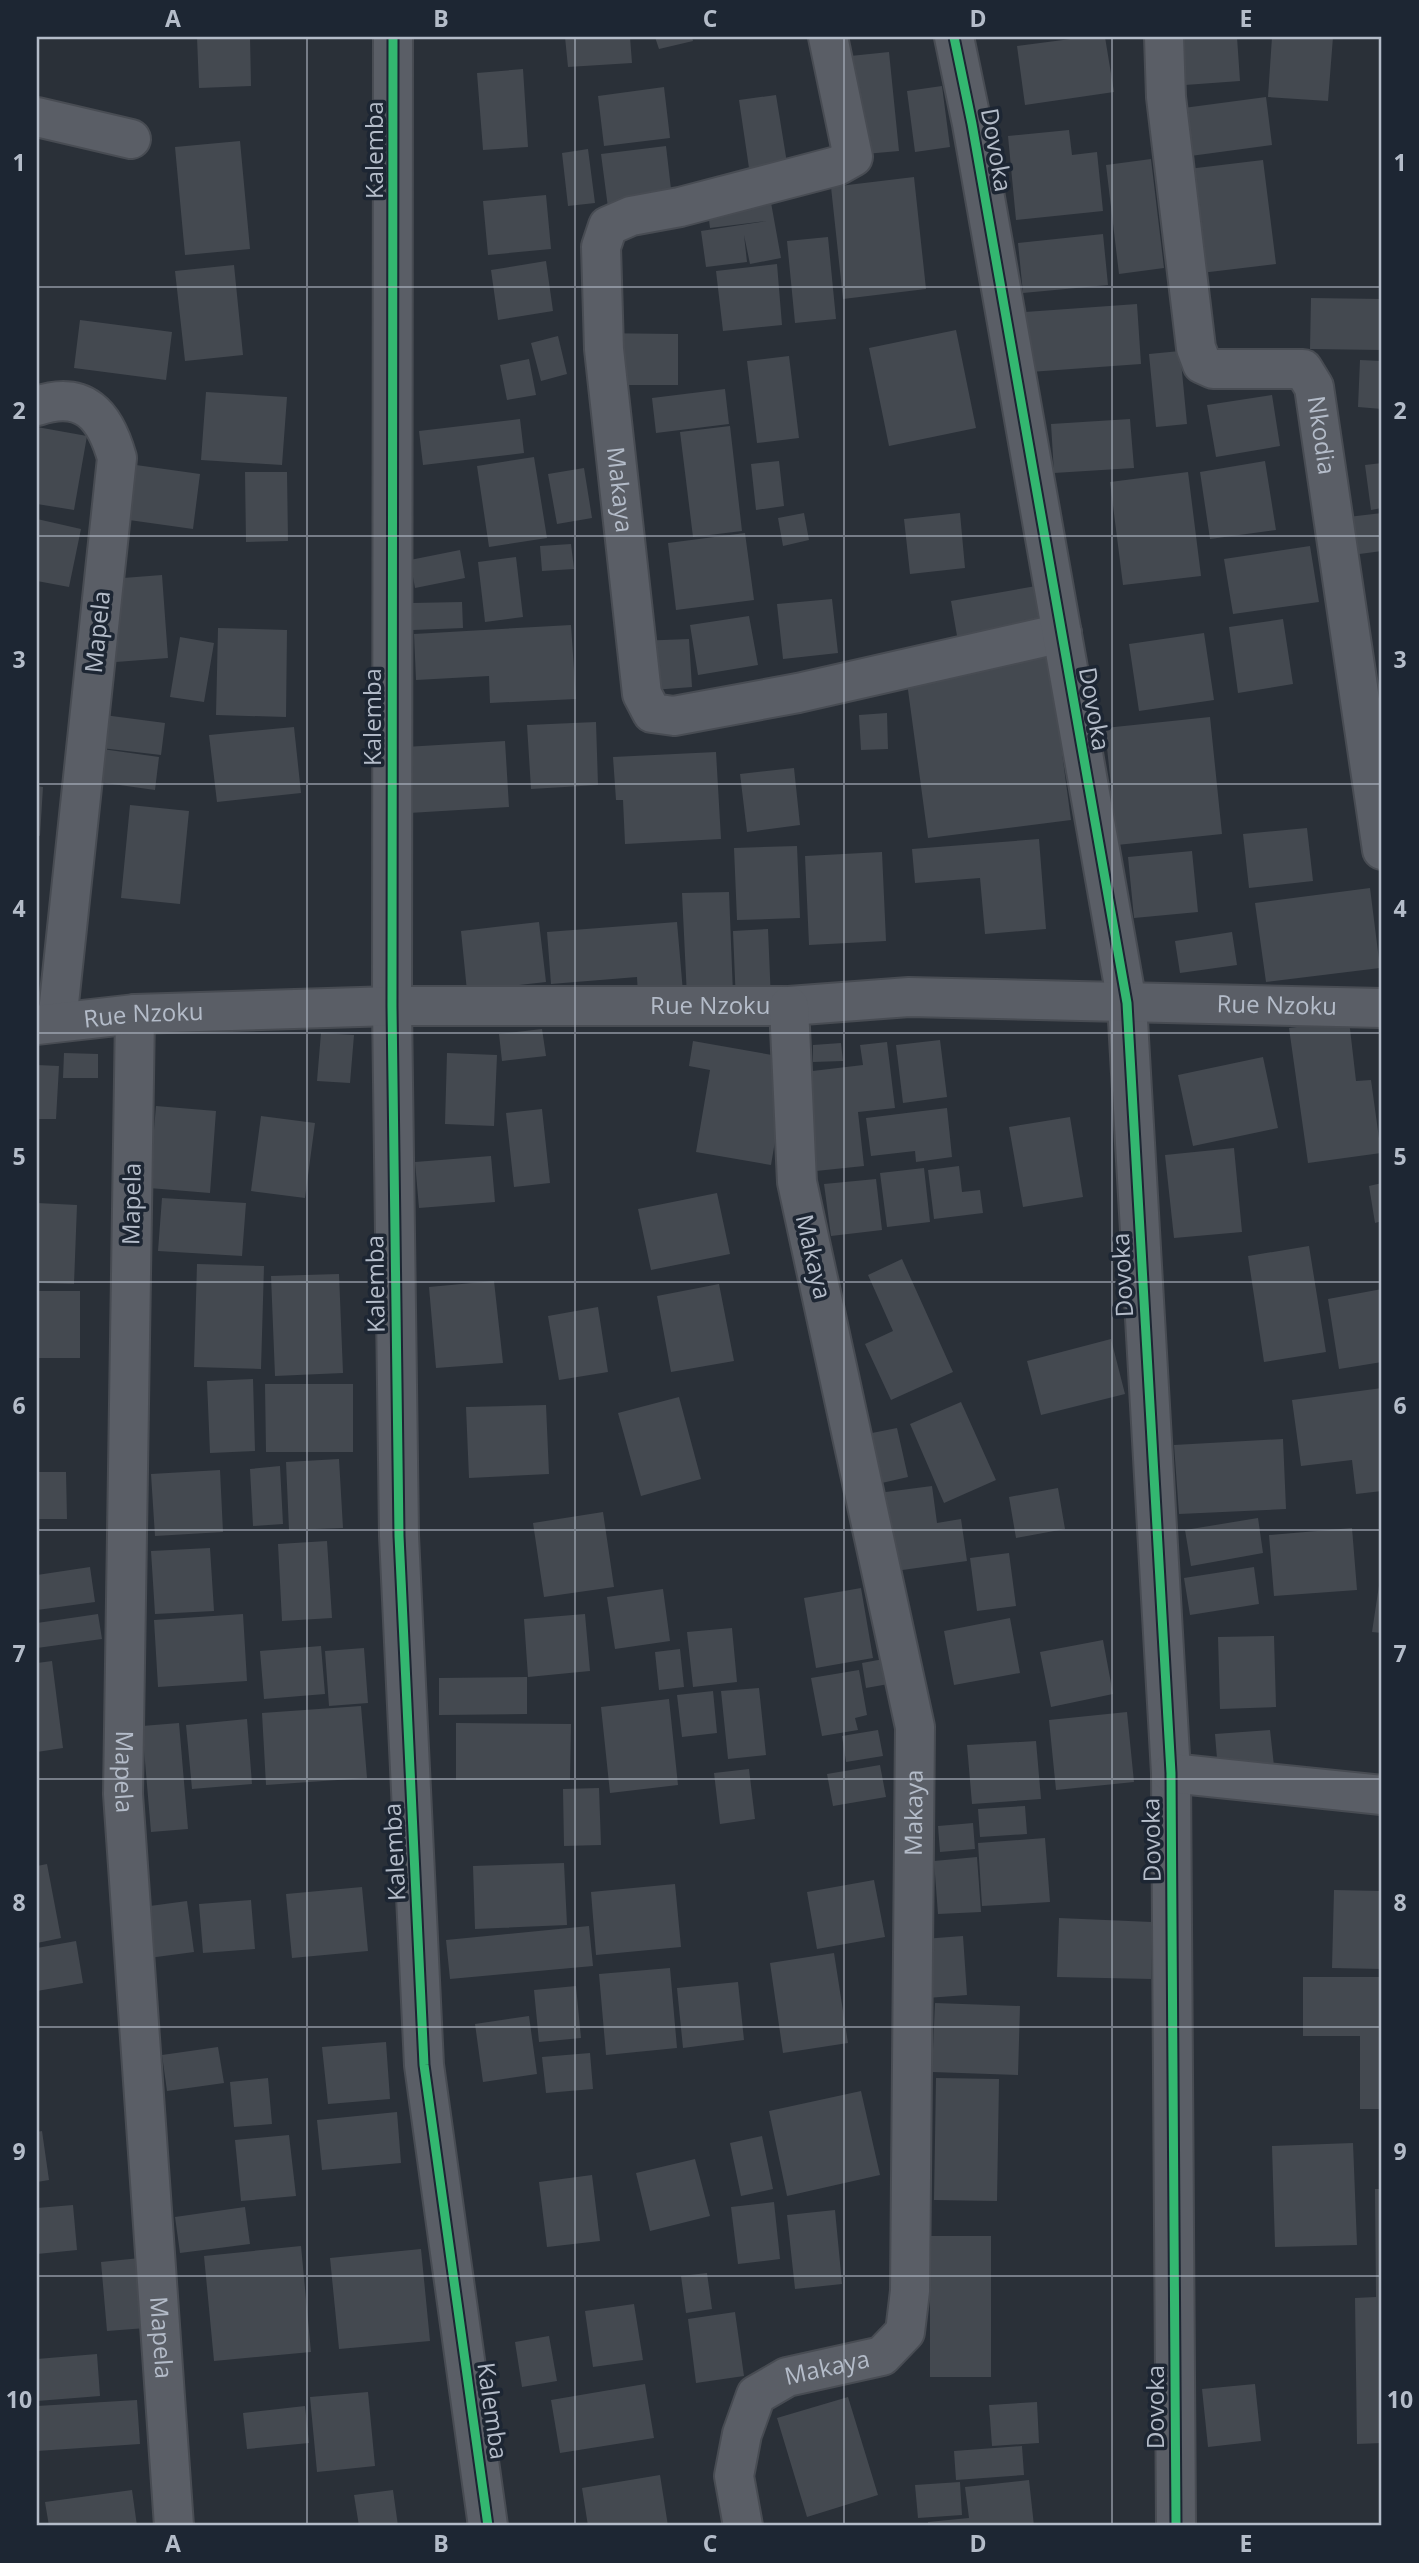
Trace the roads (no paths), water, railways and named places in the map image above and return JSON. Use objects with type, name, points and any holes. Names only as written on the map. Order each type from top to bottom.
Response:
[{"type":"street","name":"Kalemba","points":[[393,37],[392,1006],[399,1536],[424,2064],[488,2526]]},
{"type":"street","name":"Makaya","points":[[828,37],[853,157],[837,166],[680,207],[631,216],[608,226],[601,247],[604,349],[642,694],[652,713],[674,716],[798,693],[1062,633]]},
{"type":"street","name":"Dovoka","points":[[954,37],[1127,1003],[1171,1773],[1176,2526]]},
{"type":"street","name":"Nkodia","points":[[1164,37],[1166,97],[1196,348],[1202,364],[1213,369],[1303,369],[1314,387],[1382,849]]},
{"type":"street","points":[[37,117],[131,139]]},
{"type":"street","name":"Mapela","points":[[47,403],[84,407],[98,416],[109,432],[117,458],[47,1023]]},
{"type":"street","name":"Rue Nzoku","points":[[47,1023],[135,1014],[392,1006],[789,1006],[909,998],[1382,1007]]},
{"type":"street","name":"Makaya","points":[[743,2526],[734,2476],[742,2434],[756,2395],[787,2377],[882,2357],[905,2332],[910,2291],[915,1727],[797,1182],[789,1006]]},
{"type":"street","name":"Mapela","points":[[135,1014],[123,1794],[174,2526]]},
{"type":"street","points":[[1171,1773],[1382,1795]]}]
